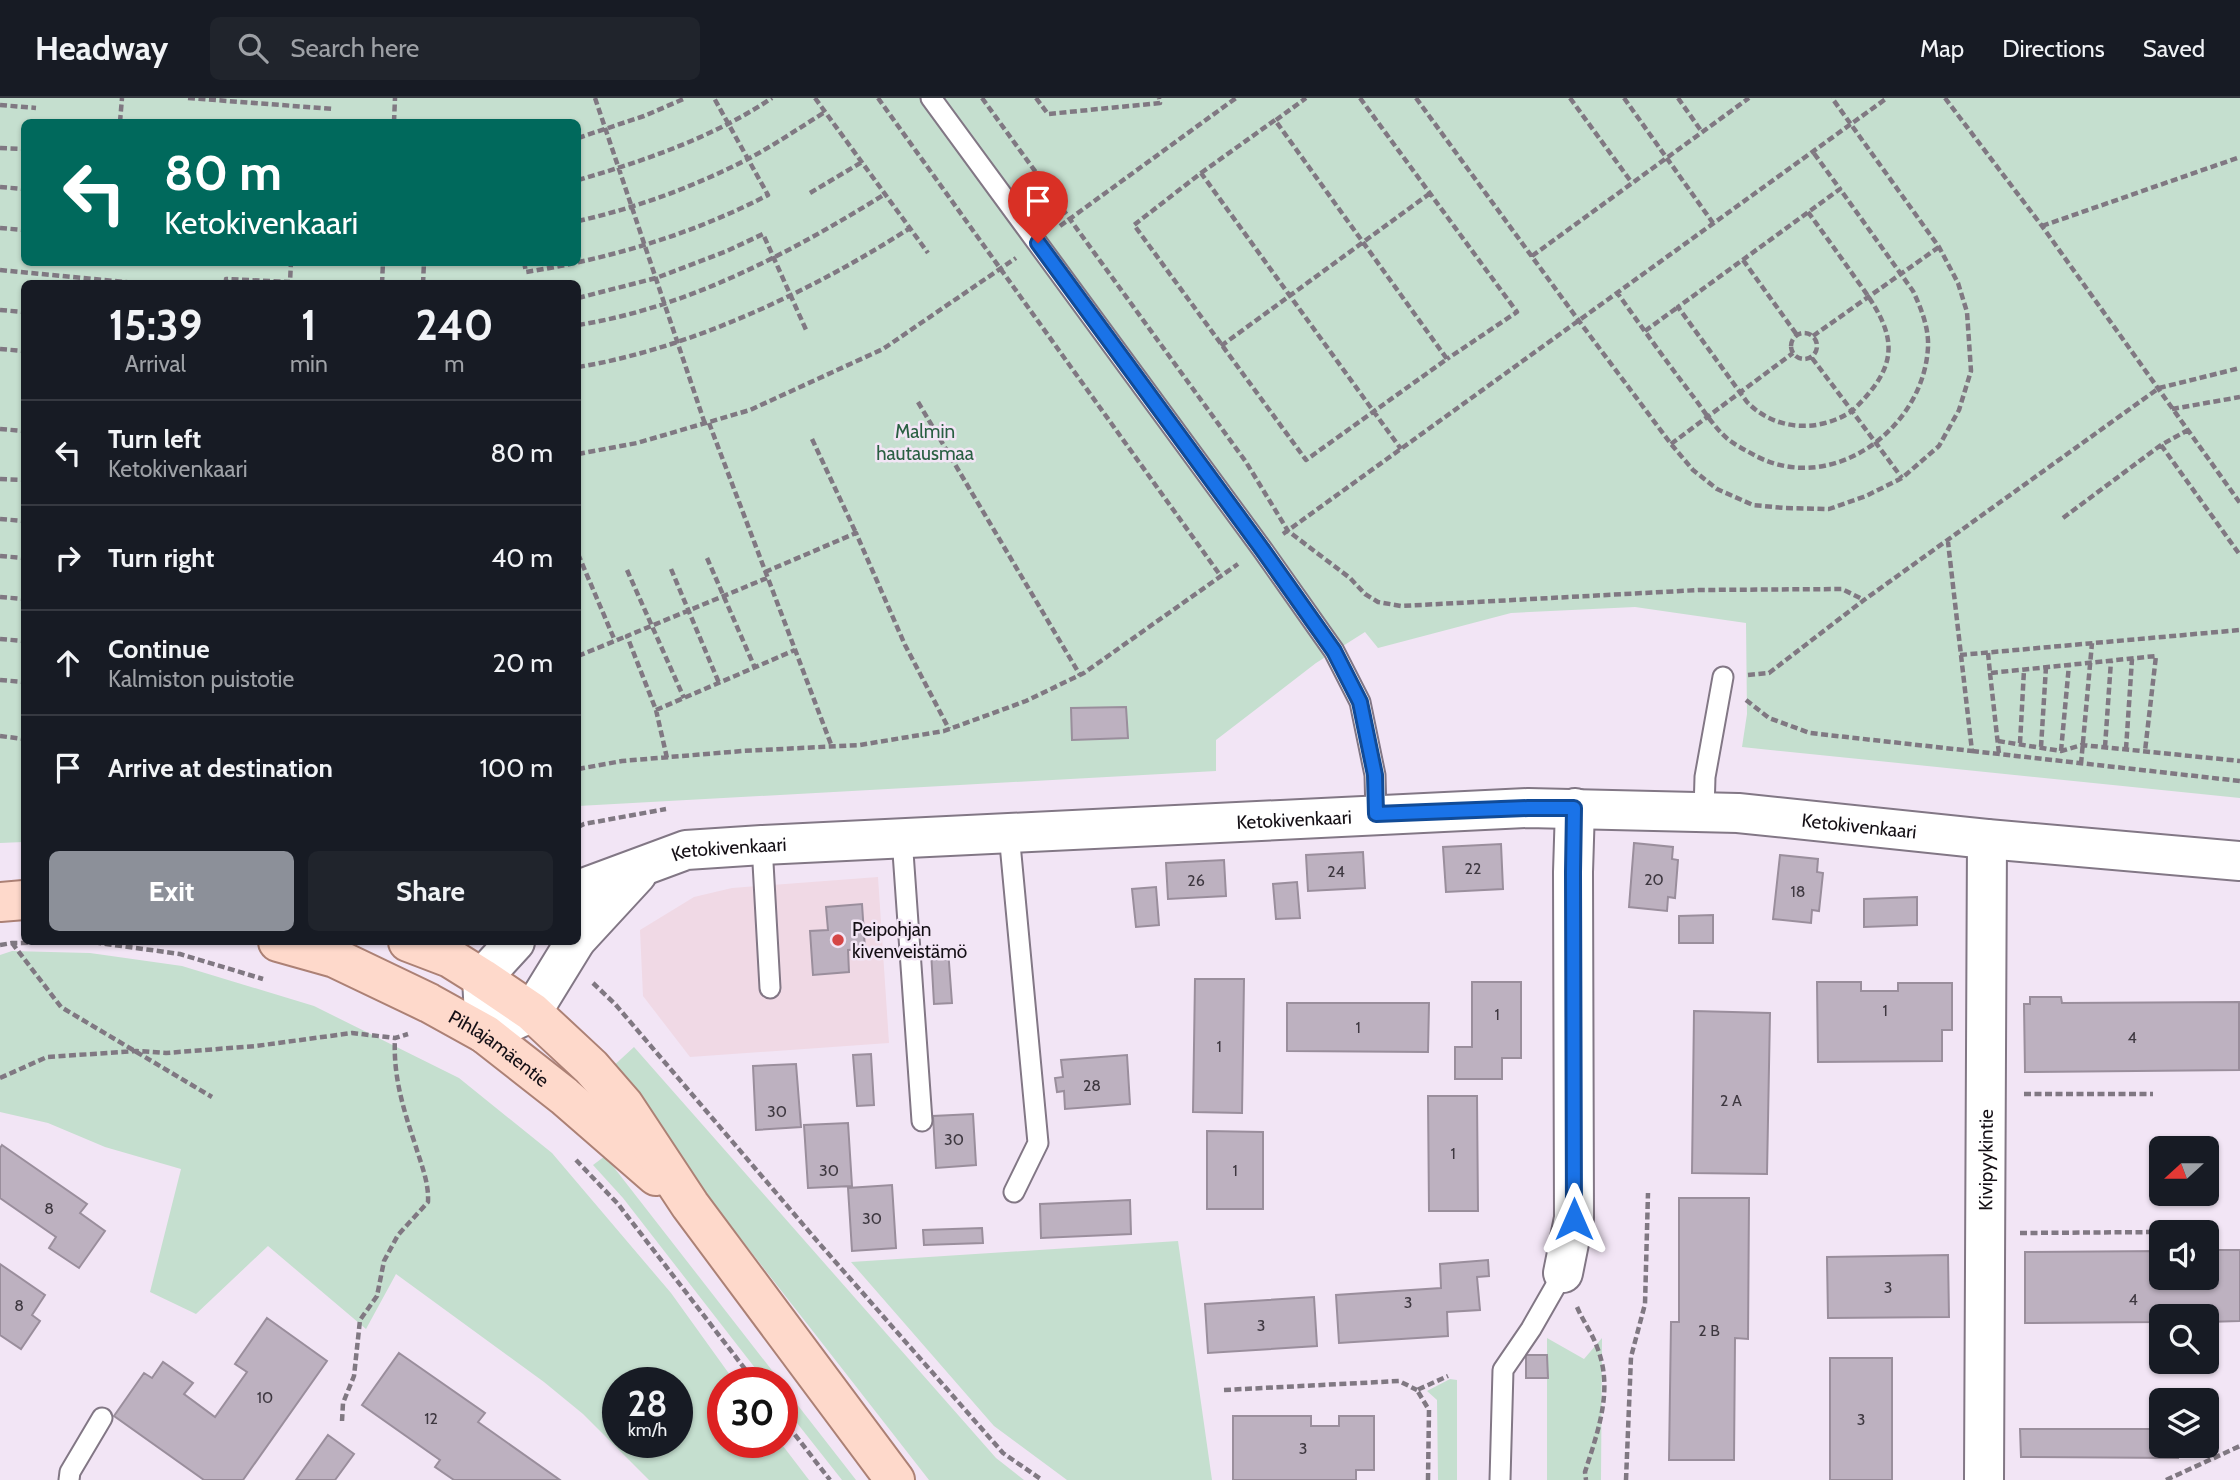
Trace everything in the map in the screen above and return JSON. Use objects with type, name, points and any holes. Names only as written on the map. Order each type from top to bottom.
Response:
[{"type":"main road","points":[[0,902],[21,900]]},
{"type":"main road","name":"Pihlajamäentie","points":[[289,945],[335,958],[429,1003],[485,1034],[564,1096],[690,1205]]},
{"type":"main road","name":"Pihlajamäentie","points":[[416,945],[450,958],[532,1012],[591,1067],[624,1105],[690,1205],[895,1480]]},
{"type":"street","name":"Ketokivenkaari","points":[[581,889],[686,850],[1528,808],[1704,811],[2240,861]]},
{"type":"street","points":[[1563,1273],[1574,1219],[1574,808]]},
{"type":"street","name":"Kivipyykintie","points":[[1984,1480],[1987,839]]},
{"type":"street","name":"Ketokivenkaari","points":[[581,935],[643,867]]},
{"type":"street","points":[[512,945],[482,978],[485,1034],[532,1012]]},
{"type":"street","name":"Ketokivenkaari","points":[[532,1012],[572,945]]},
{"type":"lane","points":[[931,98],[1334,651],[1360,702],[1375,775],[1376,814]]},
{"type":"lane","points":[[1704,811],[1705,777],[1723,677]]},
{"type":"lane","points":[[1009,832],[1038,1143],[1014,1192]]},
{"type":"lane","points":[[902,838],[922,1121]]},
{"type":"lane","points":[[762,845],[770,988]]},
{"type":"lane","points":[[1500,1480],[1503,1370],[1531,1329],[1563,1273]]},
{"type":"lane","points":[[69,1480],[70,1472],[102,1419]]},
{"type":"path","points":[[120,119],[122,98]]},
{"type":"path","points":[[188,98],[334,109]]},
{"type":"path","points":[[394,119],[395,98]]},
{"type":"path","points":[[594,98],[707,423],[832,747]]},
{"type":"path","points":[[581,137],[686,98]]},
{"type":"path","points":[[581,262],[625,252],[739,211],[768,195],[715,98]]},
{"type":"path","points":[[581,179],[619,168],[728,123],[772,98]]},
{"type":"path","points":[[815,98],[929,253]]},
{"type":"path","points":[[878,98],[1221,575]]},
{"type":"path","points":[[982,98],[1246,462],[1288,531],[1378,602],[1401,606],[1725,590],[1842,589],[1864,600]]},
{"type":"path","points":[[1036,98],[1048,114],[1160,103],[1159,98]]},
{"type":"path","points":[[581,453],[637,443],[750,410],[883,349],[1038,243],[1236,98]]},
{"type":"path","points":[[1306,98],[1134,225],[1306,460],[1517,312],[1360,98]]},
{"type":"path","points":[[1416,98],[1579,321],[1693,470],[1717,489],[1752,505],[1829,509],[1866,496],[1902,478],[1939,446],[1959,410],[1971,371],[1967,312],[1958,284],[1939,247],[1832,98]]},
{"type":"path","points":[[1570,98],[1632,183]]},
{"type":"path","points":[[1625,98],[1713,223]]},
{"type":"path","points":[[1678,98],[1702,132]]},
{"type":"path","points":[[1532,256],[1749,98]]},
{"type":"path","points":[[581,769],[667,758],[860,745],[949,729],[1026,701],[1080,675],[1288,531],[1579,321],[1616,291],[1887,98]]},
{"type":"path","points":[[1945,98],[2042,226],[2240,503]]},
{"type":"path","points":[[0,106],[36,108]]},
{"type":"path","points":[[581,220],[631,206],[711,177],[748,159],[825,112]]},
{"type":"path","points":[[1275,120],[1447,359]]},
{"type":"path","points":[[0,148],[21,149]]},
{"type":"path","points":[[1616,291],[1708,416],[1727,438],[1758,457],[1788,466],[1817,468],[1843,462],[1876,443],[1905,411],[1920,384],[1928,344],[1925,323],[1920,306],[1902,273],[1812,152]]},
{"type":"path","points":[[2042,226],[2240,157]]},
{"type":"path","points":[[810,193],[862,162]]},
{"type":"path","points":[[1201,173],[1401,449]]},
{"type":"path","points":[[0,187],[21,189]]},
{"type":"path","points":[[1645,331],[1840,189]]},
{"type":"path","points":[[581,324],[664,303],[738,274],[815,236],[885,194]]},
{"type":"path","points":[[1221,346],[1429,194]]},
{"type":"path","points":[[1678,307],[1754,410],[1785,424],[1815,425],[1838,419],[1852,411],[1877,386],[1888,358],[1887,329],[1869,296],[1808,212]]},
{"type":"path","points":[[581,366],[639,355],[709,330],[789,295],[866,256],[910,228]]},
{"type":"path","points":[[0,229],[21,230]]},
{"type":"path","points":[[581,297],[656,278],[763,234],[807,332]]},
{"type":"path","points":[[1813,336],[1939,247]]},
{"type":"path","points":[[1743,260],[1797,335]]},
{"type":"path","points":[[525,266],[526,272],[560,266]]},
{"type":"path","points":[[0,270],[104,280]]},
{"type":"path","points":[[226,280],[247,280]]},
{"type":"path","points":[[0,310],[21,312]]},
{"type":"path","points":[[1805,332],[1813,336],[1818,346],[1812,358],[1803,359],[1793,353],[1791,343],[1797,335],[1805,332]]},
{"type":"path","points":[[0,349],[21,351]]},
{"type":"path","points":[[1671,444],[1793,353]]},
{"type":"path","points":[[1812,358],[1902,478]]},
{"type":"path","points":[[1723,677],[1769,673],[1864,600],[2159,388],[2240,368]]},
{"type":"path","points":[[2172,409],[2240,397]]},
{"type":"path","points":[[918,402],[1080,675]]},
{"type":"path","points":[[0,429],[21,431]]},
{"type":"path","points":[[2063,518],[2161,445],[2188,430]]},
{"type":"path","points":[[812,439],[905,645],[949,729]]},
{"type":"path","points":[[2161,445],[2240,555]]},
{"type":"path","points":[[0,478],[21,480]]},
{"type":"path","points":[[0,519],[21,521]]},
{"type":"path","points":[[581,655],[724,596],[856,533]]},
{"type":"path","points":[[1948,542],[1972,751]]},
{"type":"path","points":[[0,556],[21,558]]},
{"type":"path","points":[[707,558],[755,668]]},
{"type":"path","points":[[581,562],[615,641]]},
{"type":"path","points":[[627,569],[684,698]]},
{"type":"path","points":[[671,569],[719,683]]},
{"type":"path","points":[[0,597],[21,599]]},
{"type":"path","points":[[1960,655],[2240,630]]},
{"type":"path","points":[[627,636],[656,710],[667,758]]},
{"type":"path","points":[[0,639],[21,641]]},
{"type":"path","points":[[2081,764],[2092,643]]},
{"type":"path","points":[[656,710],[795,650]]},
{"type":"path","points":[[1988,653],[1999,754]]},
{"type":"path","points":[[1990,673],[2156,656],[2145,751]]},
{"type":"path","points":[[2126,750],[2132,659]]},
{"type":"path","points":[[2105,747],[2111,661]]},
{"type":"path","points":[[2062,751],[2069,665]]},
{"type":"path","points":[[2041,747],[2046,667]]},
{"type":"path","points":[[2020,743],[2024,670]]},
{"type":"path","points":[[1723,677],[1755,709],[1769,718],[1810,733],[2240,781]]},
{"type":"path","points":[[0,680],[21,682]]},
{"type":"path","points":[[0,736],[21,738]]},
{"type":"path","points":[[1998,741],[2062,751],[2082,745],[2240,761]]},
{"type":"path","points":[[581,825],[666,809]]},
{"type":"path","points":[[12,943],[61,1007],[212,1097]]},
{"type":"path","points":[[0,945],[21,943]]},
{"type":"path","points":[[114,945],[180,954],[268,980]]},
{"type":"path","points":[[572,945],[615,1004],[1003,1453],[1042,1480]]},
{"type":"path","points":[[395,1028],[420,1041]]},
{"type":"path","points":[[0,1078],[47,1057],[138,1051],[166,1053],[256,1046],[352,1033],[396,1038],[408,1034]]},
{"type":"path","points":[[342,1421],[343,1403],[354,1376],[360,1320],[377,1297],[384,1261],[398,1235],[428,1202],[429,1188],[404,1111],[394,1063],[396,1038]]},
{"type":"path","points":[[2022,1094],[2152,1094]]},
{"type":"path","points":[[569,1153],[618,1204],[743,1367]]},
{"type":"path","points":[[1626,1480],[1630,1357],[1645,1304],[1648,1193]]},
{"type":"path","points":[[2009,1233],[2149,1232]]},
{"type":"path","points":[[1563,1273],[1597,1347],[1605,1384],[1602,1418],[1586,1480]]},
{"type":"path","points":[[1416,1390],[1448,1376]]},
{"type":"path","points":[[1224,1390],[1399,1381],[1416,1390],[1429,1410],[1428,1480]]},
{"type":"path","points":[[798,1439],[830,1480]]},
{"type":"path","points":[[2166,1480],[2240,1446]]},
{"type":"shaded area","points":[[878,877],[889,1043],[690,1057],[643,996],[640,930],[694,897],[732,888]]},
{"type":"green space","name":"Malmin hautausmaa","points":[[0,98],[2240,98],[2240,798],[1742,747],[1747,714],[1746,623],[1635,607],[1511,613],[1378,648],[1365,632],[1316,663],[1216,740],[1216,771],[581,806],[581,280],[21,280],[21,842],[0,843]]},
{"type":"green space","points":[[12,951],[90,953],[182,966],[314,1006],[459,1078],[552,1153],[671,1293],[724,1367],[707,1367],[707,1458],[792,1458],[809,1480],[649,1480],[627,1458],[693,1458],[693,1367],[602,1367],[602,1433],[544,1382],[396,1274],[366,1329],[268,1246],[196,1314],[150,1292],[181,1169],[105,1147],[48,1123],[0,1112],[0,955]]},
{"type":"green space","points":[[634,1047],[996,1458],[1024,1480],[929,1480],[609,1070]]},
{"type":"green space","points":[[605,1156],[769,1367],[754,1367],[623,1198],[593,1165]]},
{"type":"green space","points":[[1178,1241],[1212,1480],[1067,1480],[994,1426],[851,1262]]},
{"type":"green space","points":[[1547,1338],[1584,1359],[1602,1338],[1601,1480],[1547,1480]]},
{"type":"green space","points":[[1450,1379],[1457,1380],[1457,1480],[1438,1480],[1437,1400],[1427,1391]]},
{"type":"green space","points":[[798,1406],[856,1480],[842,1480],[798,1424]]},
{"type":"building","points":[[1126,707],[1128,738],[1072,740],[1071,708]]},
{"type":"building","points":[[1634,843],[1673,847],[1672,859],[1678,860],[1675,898],[1668,897],[1667,911],[1629,907]]},
{"type":"building","points":[[1501,844],[1503,889],[1446,892],[1443,847]]},
{"type":"building","points":[[1363,852],[1365,888],[1308,891],[1306,855]]},
{"type":"building","points":[[1780,855],[1818,859],[1817,872],[1823,873],[1819,911],[1812,910],[1811,923],[1773,919]]},
{"type":"building","points":[[1224,860],[1226,896],[1168,899],[1166,863]]},
{"type":"building","points":[[1297,882],[1300,918],[1276,919],[1273,884]]},
{"type":"building","points":[[1156,887],[1159,925],[1136,927],[1132,889]]},
{"type":"building","points":[[1917,897],[1917,925],[1864,927],[1864,899]]},
{"type":"building","name":"Peipohjan kivenveistämö","points":[[862,904],[865,949],[848,950],[849,972],[813,975],[810,931],[828,930],[826,907]]},
{"type":"building","points":[[1713,915],[1713,943],[1679,943],[1679,916]]},
{"type":"building","points":[[948,949],[952,1003],[934,1004],[931,951]]},
{"type":"building","points":[[1195,979],[1244,979],[1242,1113],[1193,1112]]},
{"type":"building","points":[[1472,982],[1521,982],[1521,1058],[1502,1058],[1502,1079],[1455,1079],[1455,1047],[1472,1047]]},
{"type":"building","points":[[1817,982],[1861,982],[1861,991],[1898,991],[1898,983],[1952,983],[1952,1030],[1942,1030],[1942,1061],[1818,1062]]},
{"type":"building","points":[[2030,997],[2061,997],[2062,1003],[2239,1002],[2239,1070],[2025,1072],[2024,1004],[2030,1004]]},
{"type":"building","points":[[1287,1003],[1429,1003],[1428,1052],[1287,1051]]},
{"type":"building","points":[[1694,1011],[1770,1013],[1767,1174],[1692,1173]]},
{"type":"building","points":[[871,1054],[874,1105],[857,1106],[853,1055]]},
{"type":"building","points":[[1127,1055],[1130,1104],[1065,1109],[1064,1091],[1057,1092],[1055,1078],[1063,1077],[1061,1060]]},
{"type":"building","points":[[796,1064],[801,1127],[756,1130],[753,1066]]},
{"type":"building","points":[[1428,1096],[1477,1096],[1478,1211],[1429,1211]]},
{"type":"building","points":[[973,1114],[976,1165],[936,1168],[933,1116]]},
{"type":"building","points":[[848,1123],[852,1186],[808,1188],[804,1125]]},
{"type":"building","points":[[1207,1131],[1263,1132],[1263,1209],[1207,1209]]},
{"type":"building","points":[[2,1145],[87,1204],[80,1213],[105,1231],[79,1268],[49,1248],[56,1237],[0,1198]]},
{"type":"building","points":[[892,1185],[896,1248],[852,1251],[848,1188]]},
{"type":"building","points":[[1679,1198],[1749,1198],[1748,1339],[1735,1338],[1734,1460],[1669,1460],[1671,1322],[1679,1322]]},
{"type":"building","points":[[1130,1200],[1131,1234],[1041,1238],[1040,1204]]},
{"type":"building","points":[[982,1228],[983,1243],[924,1245],[923,1230]]},
{"type":"building","points":[[2219,1250],[2240,1250],[2240,1321],[2219,1322],[2219,1304],[2149,1304],[2149,1322],[2025,1323],[2025,1252],[2149,1251],[2149,1290],[2219,1290]]},
{"type":"building","points":[[1948,1255],[1949,1317],[1828,1318],[1827,1257]]},
{"type":"building","points":[[1488,1260],[1489,1276],[1477,1277],[1480,1310],[1447,1312],[1448,1336],[1339,1343],[1336,1295],[1441,1288],[1440,1264]]},
{"type":"building","points":[[0,1264],[45,1295],[32,1315],[40,1321],[21,1349],[0,1335]]},
{"type":"building","points":[[1314,1297],[1317,1346],[1208,1353],[1205,1304]]},
{"type":"building","points":[[267,1318],[327,1361],[243,1480],[204,1480],[114,1416],[144,1373],[152,1378],[163,1362],[193,1383],[184,1394],[215,1417],[247,1372],[235,1364]]},
{"type":"building","points":[[399,1353],[485,1413],[478,1422],[560,1480],[454,1480],[435,1467],[440,1460],[362,1405]]},
{"type":"building","points":[[1526,1355],[1547,1355],[1548,1378],[1526,1378]]},
{"type":"building","points":[[1830,1358],[1892,1358],[1892,1480],[1830,1480]]},
{"type":"building","points":[[1233,1416],[1311,1416],[1311,1426],[1339,1426],[1339,1416],[1374,1416],[1374,1470],[1356,1470],[1356,1480],[1233,1480]]},
{"type":"building","points":[[2020,1429],[2149,1429],[2149,1458],[2021,1457]]},
{"type":"building","points":[[328,1435],[354,1454],[335,1480],[296,1480]]},
{"type":"place","name":"Peipohjan kivenveistämö","points":[[838,940]]},
{"type":"route","points":[[1038,243],[1334,651],[1360,702],[1375,775],[1376,814],[1574,808],[1574,1219]]}]
